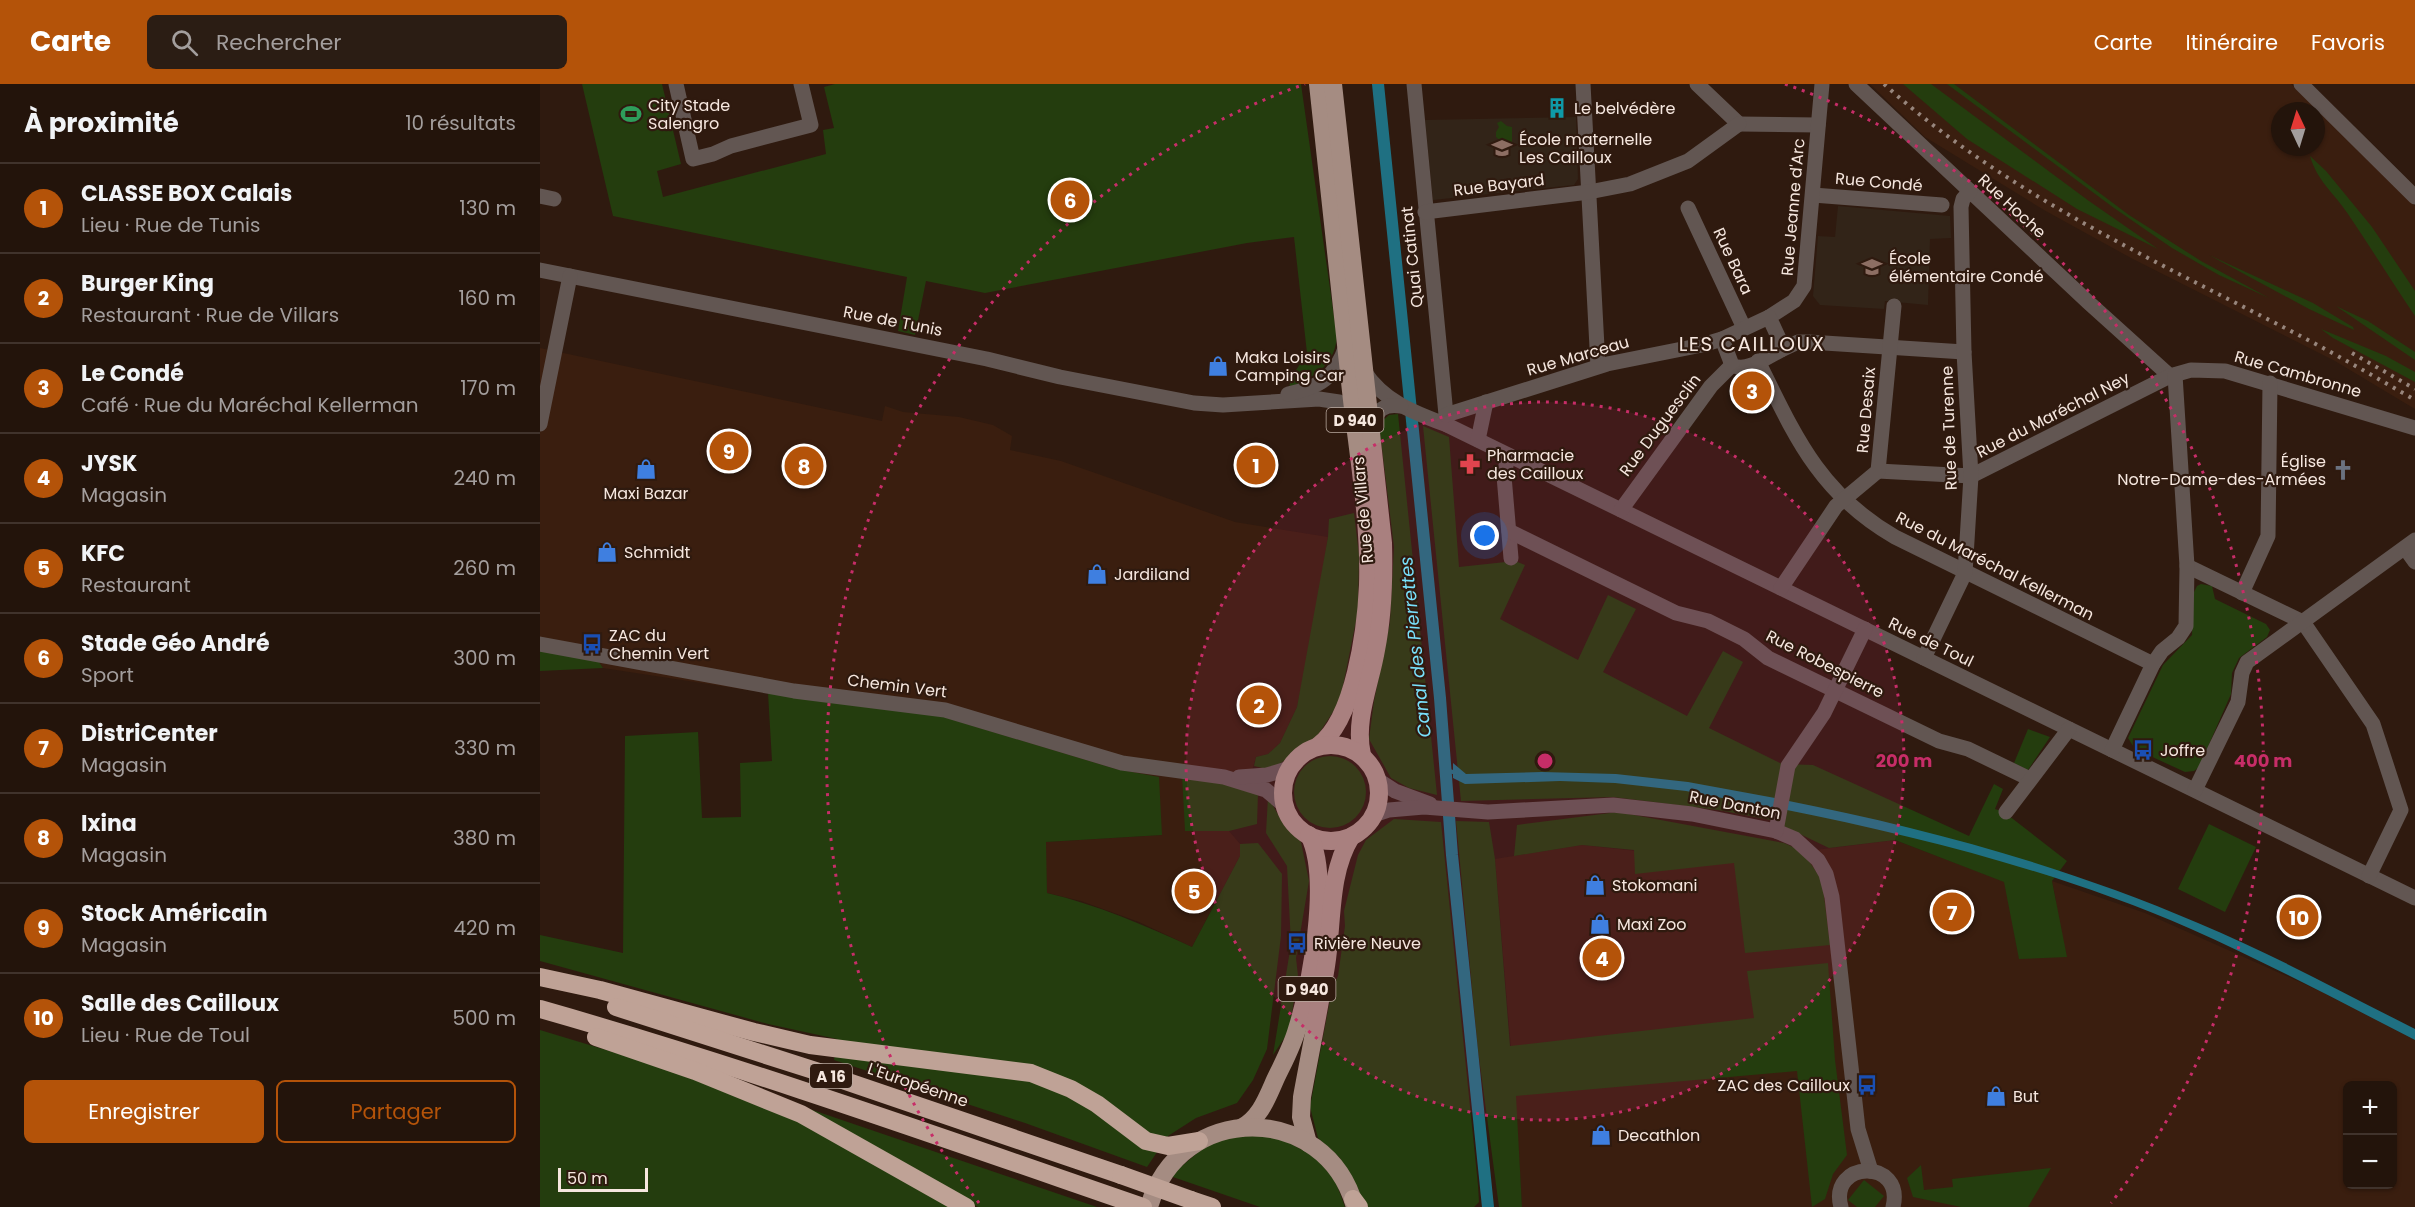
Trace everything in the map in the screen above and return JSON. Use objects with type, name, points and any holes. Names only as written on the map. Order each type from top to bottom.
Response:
[{"type":"highway","points":[[540,977],[606,991],[753,1032],[810,1045],[1031,1073],[1071,1089],[1097,1104],[1146,1141],[1168,1146],[1199,1141]]},
{"type":"highway","name":"L'Européenne","points":[[540,983],[805,1067],[1212,1207]]},
{"type":"highway","name":"A 16","points":[[540,1009],[754,1074],[1143,1207]]},
{"type":"highway","points":[[540,1019],[679,1065],[790,1109],[837,1132],[966,1207]]},
{"type":"main road","name":"Rue de Villars","points":[[1318,84],[1368,548],[1366,607],[1359,656],[1351,688],[1335,727],[1318,746]]},
{"type":"main road","name":"Rue de Villars","points":[[1333,84],[1369,378],[1371,428],[1382,533],[1383,578],[1376,650],[1359,725],[1362,755]]},
{"type":"main road","points":[[1339,745],[1362,755],[1373,768],[1378,780],[1379,798],[1374,815],[1364,828],[1351,837],[1331,841],[1309,835],[1295,824],[1285,806],[1284,784],[1290,768],[1301,756],[1318,746],[1339,745]]},
{"type":"main road","name":"D 940","points":[[1241,1128],[1256,1116],[1265,1102],[1292,1043],[1303,1010],[1314,944],[1318,893],[1317,859],[1309,835]]},
{"type":"main road","name":"D 940","points":[[1308,1143],[1301,1117],[1302,1097],[1327,960],[1337,878],[1345,847],[1351,837]]},
{"type":"main road","points":[[1149,1207],[1157,1185],[1169,1167],[1185,1151],[1199,1141],[1222,1131],[1241,1128],[1279,1131],[1308,1143],[1326,1157],[1337,1170],[1356,1204]]},
{"type":"street","points":[[675,84],[693,159],[731,146],[811,125],[801,84]]},
{"type":"street","name":"Quai Catinat","points":[[1414,84],[1442,420]]},
{"type":"street","points":[[1583,84],[1598,366]]},
{"type":"street","points":[[1697,84],[1739,124],[1818,125]]},
{"type":"street","name":"Rue Jeanne d'Arc","points":[[1744,328],[1769,317],[1794,301],[1804,286],[1822,84]]},
{"type":"street","name":"Rue Hoche","points":[[1856,84],[2173,376]]},
{"type":"street","points":[[2301,84],[2415,197]]},
{"type":"street","name":"Rue Bayard","points":[[1425,212],[1589,192],[1630,184],[1680,166],[1705,151],[1739,124]]},
{"type":"street","name":"Rue de Turenne","points":[[1924,658],[1965,573],[1971,476],[1961,207],[1963,199],[1970,191]]},
{"type":"street","name":"Rue Condé","points":[[1813,195],[1942,205]]},
{"type":"street","name":"Rue Bara","points":[[1689,208],[1744,328]]},
{"type":"street","name":"Rue de Tunis","points":[[540,270],[987,359],[1060,377],[1204,405],[1319,399],[1339,402],[1353,411]]},
{"type":"street","points":[[540,424],[570,276]]},
{"type":"street","name":"Rue Desaix","points":[[1781,588],[1830,513],[1878,471],[1894,306]]},
{"type":"street","points":[[1769,317],[1781,343],[1780,350]]},
{"type":"street","name":"Rue Marceau","points":[[1442,420],[1486,402],[1598,366],[1702,345],[1722,339],[1744,328]]},
{"type":"street","points":[[1722,339],[1732,365],[1740,368],[1798,342],[1965,352]]},
{"type":"street","name":"Rue de Tunis","points":[[1238,404],[1299,391],[1323,382],[1336,370],[1346,346]]},
{"type":"street","name":"Rue du Maréchal Kellerman","points":[[1758,361],[1804,452],[1844,499],[1882,530],[2153,664]]},
{"type":"street","name":"Rue Duguesclin","points":[[1621,510],[1711,386],[1732,365]]},
{"type":"street","name":"Rue Cambronne","points":[[2173,376],[2190,370],[2216,370],[2270,383],[2415,428]]},
{"type":"street","points":[[2112,750],[2153,664],[2162,651],[2178,638],[2186,626],[2187,566],[2173,376]]},
{"type":"street","name":"Rue du Maréchal Ney","points":[[1878,471],[1971,476],[2173,376]]},
{"type":"street","points":[[1369,378],[1401,406]]},
{"type":"street","points":[[2242,593],[2268,536],[2270,383]]},
{"type":"street","points":[[1478,440],[1486,402]]},
{"type":"street","points":[[1371,428],[1376,414],[1385,406],[1401,406]]},
{"type":"street","name":"Rue de Toul","points":[[1401,406],[1442,420],[1508,455],[2415,898]]},
{"type":"street","points":[[1508,455],[1504,476],[1511,558]]},
{"type":"street","name":"Rue Robespierre","points":[[1509,531],[1676,613],[1708,621],[1744,639],[1761,654],[1939,741],[1968,748],[2030,779]]},
{"type":"street","points":[[2195,790],[2238,702],[2242,673],[2247,662],[2410,544],[2415,562]]},
{"type":"street","points":[[2187,566],[2302,622],[2373,724],[2408,810],[2369,876]]},
{"type":"street","points":[[1776,831],[1788,766],[1824,713],[1865,629]]},
{"type":"street","name":"Chemin Vert","points":[[540,638],[560,647]]},
{"type":"street","name":"Chemin Vert","points":[[540,644],[794,691],[945,710],[1122,763],[1224,777]]},
{"type":"street","points":[[2006,812],[2069,729]]},
{"type":"street","points":[[1224,777],[1267,775],[1290,768]]},
{"type":"street","points":[[1224,777],[1266,790],[1285,806]]},
{"type":"street","points":[[1378,780],[1395,791],[1436,806]]},
{"type":"street","name":"Rue Danton","points":[[1436,806],[1488,812],[1620,805],[1683,813],[1776,831],[1788,835],[1807,848],[1818,860],[1829,882],[1832,897],[1858,1129],[1856,1165],[1853,1174],[1840,1190],[1841,1207]]},
{"type":"street","points":[[1374,815],[1395,809],[1436,806]]},
{"type":"street","name":"Rue Danton","points":[[1858,1129],[1871,1171]]},
{"type":"street","points":[[1853,1174],[1871,1171],[1883,1176],[1891,1185],[1895,1197],[1893,1207]]},
{"type":"shaded area","points":[[1870,84],[2291,84],[2309,102],[2271,102],[2271,156],[2325,156],[2325,117],[2415,206],[2415,409],[2335,361],[2131,258],[2044,210],[1925,137]]},
{"type":"shaded area","name":"École maternelle Les Cailloux","points":[[1576,117],[1578,179],[1574,185],[1433,200],[1425,120]]},
{"type":"shaded area","name":"École élémentaire Condé","points":[[1838,206],[1950,216],[1951,238],[1930,239],[1928,305],[1885,301],[1884,309],[1820,305],[1813,296],[1818,236],[1835,237]]},
{"type":"shaded area","name":"ZAC du Chemin Vert","points":[[540,348],[882,421],[885,406],[903,412],[959,417],[993,425],[1012,436],[1010,450],[1061,461],[1235,522],[1328,537],[1312,636],[1297,707],[1280,743],[1268,754],[1256,757],[1247,788],[1185,831],[1229,831],[1240,844],[1240,856],[1192,947],[1139,922],[1081,901],[1047,893],[1045,842],[1162,835],[1116,769],[819,701],[603,668],[599,662],[540,649]]},
{"type":"shaded area","points":[[1895,840],[2056,901],[2052,881],[2145,913],[2320,991],[2415,1040],[2415,1207],[1522,1207],[1495,859],[1582,845],[1727,861]]},
{"type":"green space","points":[[582,84],[662,84],[681,164],[657,171],[663,197],[826,154],[823,130],[834,128],[824,87],[835,84],[1301,84],[1337,338],[1335,348],[1327,364],[1321,370],[1289,388],[1291,378],[1307,353],[1294,237],[1247,243],[985,293],[926,281],[915,335],[898,331],[907,277],[613,216]]},
{"type":"green space","points":[[1903,84],[1931,84],[2158,249],[2077,209],[1967,139]]},
{"type":"green space","points":[[1947,84],[1954,84],[2129,215],[2201,261],[2269,298],[2219,275],[2172,248],[2114,208]]},
{"type":"green space","points":[[1501,121],[1512,127],[1512,143],[1503,143],[1496,137],[1499,127],[1497,123]]},
{"type":"green space","points":[[2310,156],[2326,171],[2372,227],[2415,291],[2415,316],[2348,214],[2321,180]]},
{"type":"green space","points":[[2209,255],[2313,303],[2353,327],[2354,330],[2309,309]]},
{"type":"green space","points":[[2336,306],[2368,321],[2415,352],[2415,360]]},
{"type":"green space","points":[[2321,329],[2386,356],[2415,372],[2415,382],[2333,338]]},
{"type":"green space","points":[[1398,414],[1437,795],[1409,788],[1391,778],[1369,739],[1390,622],[1394,547],[1379,424],[1389,415]]},
{"type":"green space","points":[[1423,426],[1449,437],[1459,567],[1515,561],[1525,565],[1500,619],[1578,660],[1608,595],[1636,609],[1603,672],[1687,716],[1723,651],[1743,662],[1709,728],[1782,764],[1813,765],[1969,836],[1994,784],[2003,789],[1995,809],[2004,812],[2067,861],[2052,881],[2067,957],[2019,959],[2004,882],[1895,840],[1829,848],[1771,820],[1718,810],[1613,797],[1461,801]]},
{"type":"green space","points":[[1354,513],[1359,555],[1358,611],[1340,701],[1316,738],[1271,770],[1254,766],[1256,757],[1268,754],[1280,743],[1297,707],[1328,537],[1329,519]]},
{"type":"green space","points":[[2201,584],[2212,586],[2215,599],[2266,624],[2270,630],[2267,637],[2239,658],[2232,673],[2231,694],[2199,767],[2194,771],[2185,772],[2135,749],[2128,738],[2163,665],[2192,635],[2193,594],[2197,586]]},
{"type":"green space","points":[[540,649],[599,662],[603,668],[540,671]]},
{"type":"green space","points":[[768,693],[937,715],[1116,769],[1159,777],[1162,835],[1046,842],[1047,893],[1121,916],[1192,947],[1240,856],[1240,844],[1258,843],[1282,874],[1281,936],[1267,1049],[1253,1080],[1237,1103],[1196,1118],[1168,1136],[1147,1167],[1025,1123],[834,1060],[837,1039],[768,1024],[540,961],[540,935],[623,953],[625,736],[698,732],[702,818],[741,817],[740,763],[772,761]]},
{"type":"green space","points":[[2028,729],[2050,737],[2028,770],[2014,763]]},
{"type":"green space","points":[[1337,756],[1356,766],[1364,778],[1366,792],[1364,806],[1356,818],[1344,826],[1323,828],[1304,818],[1296,806],[1294,785],[1304,766],[1316,758]]},
{"type":"green space","points":[[1182,775],[1247,788],[1258,793],[1257,824],[1229,831],[1185,831]]},
{"type":"green space","points":[[1268,797],[1284,825],[1301,842],[1309,881],[1296,958],[1298,976],[1289,1031],[1273,1055],[1291,944],[1287,866],[1266,833]]},
{"type":"green space","points":[[1618,812],[1784,843],[1802,851],[1822,880],[1830,945],[1745,953],[1734,863],[1635,874],[1634,850],[1582,845],[1514,856],[1517,825]]},
{"type":"green space","points":[[1394,819],[1441,822],[1478,1185],[1479,1202],[1474,1207],[1368,1207],[1362,1203],[1340,1158],[1318,1138],[1310,1107],[1332,989],[1338,976],[1345,926],[1344,911],[1358,855],[1366,840]]},
{"type":"green space","points":[[1456,821],[1489,822],[1495,859],[1510,1046],[1754,1018],[1747,971],[1828,963],[1835,1060],[1847,1155],[1833,1174],[1825,1199],[1812,1207],[1797,1071],[1516,1096],[1522,1207],[1499,1207],[1478,1050]]},
{"type":"green space","points":[[2209,824],[2256,847],[2225,912],[2178,889]]},
{"type":"green space","points":[[540,1030],[702,1079],[831,1136],[953,1207],[540,1207]]},
{"type":"green space","points":[[792,1103],[1097,1207],[978,1207]]},
{"type":"green space","points":[[1240,1134],[1276,1136],[1314,1156],[1335,1180],[1345,1207],[1260,1207],[1170,1176],[1208,1144]]},
{"type":"green space","points":[[1921,1165],[1924,1190],[1953,1187],[1952,1179],[2051,1168],[2028,1207],[1961,1207],[1913,1197],[1907,1178]]},
{"type":"green space","points":[[1864,1180],[1884,1196],[1875,1207],[1857,1207],[1848,1200]]},
{"type":"water","points":[[1453,763],[1466,774],[1542,772],[1616,774],[1688,782],[1775,798],[1774,808],[1686,791],[1615,783],[1560,781],[1465,784],[1453,778]]},
{"type":"water","points":[[1784,800],[1942,836],[2046,866],[2148,902],[2308,974],[2415,1029],[2415,1040],[2248,955],[2142,909],[2092,890],[1990,858],[1782,809]]},
{"type":"waterway","name":"Canal des Pierrettes","points":[[1378,84],[1440,698],[1452,855],[1488,1207]]},
{"type":"waterway","points":[[1445,770],[1457,773]]},
{"type":"railway","points":[[1884,84],[1929,122],[2024,188],[2124,245],[2313,343],[2415,400]]},
{"type":"railway","points":[[2352,353],[2415,389]]},
{"type":"place","name":"Le belvédère","points":[[1557,108]]},
{"type":"place","name":"City Stade Salengro","points":[[631,114]]},
{"type":"place","name":"École maternelle Les Cailloux","points":[[1502,148]]},
{"type":"place","name":"Stade Géo André","points":[[1070,200]]},
{"type":"place","name":"École élémentaire Condé","points":[[1872,267]]},
{"type":"place","name":"Maka Loisirs Camping Car","points":[[1218,366]]},
{"type":"place","name":"Le Condé","points":[[1752,391]]},
{"type":"place","name":"Stock Américain","points":[[729,451]]},
{"type":"place","name":"Pharmacie des Cailloux","points":[[1470,464]]},
{"type":"place","name":"CLASSE BOX Calais","points":[[1256,465]]},
{"type":"place","name":"Ixina","points":[[804,466]]},
{"type":"place","name":"Maxi Bazar","points":[[646,469]]},
{"type":"place","name":"Église Notre-Dame-des-Armées","points":[[2343,470]]},
{"type":"place","name":"Schmidt","points":[[607,552]]},
{"type":"place","name":"Jardiland","points":[[1097,574]]},
{"type":"place","name":"ZAC du Chemin Vert","points":[[592,644]]},
{"type":"place","name":"Burger King","points":[[1259,705]]},
{"type":"place","name":"Joffre","points":[[2143,750]]},
{"type":"place","name":"Stokomani","points":[[1595,885]]},
{"type":"place","name":"KFC","points":[[1194,891]]},
{"type":"place","name":"DistriCenter","points":[[1952,912]]},
{"type":"place","name":"Salle des Cailloux","points":[[2299,917]]},
{"type":"place","name":"Maxi Zoo","points":[[1600,924]]},
{"type":"place","name":"Rivière Neuve","points":[[1297,943]]},
{"type":"place","name":"JYSK","points":[[1602,958]]},
{"type":"place","name":"ZAC des Cailloux","points":[[1867,1085]]},
{"type":"place","name":"But","points":[[1996,1096]]},
{"type":"place","name":"Decathlon","points":[[1601,1135]]},
{"type":"district","name":"LES CAILLOUX","points":[[1752,344]]}]
